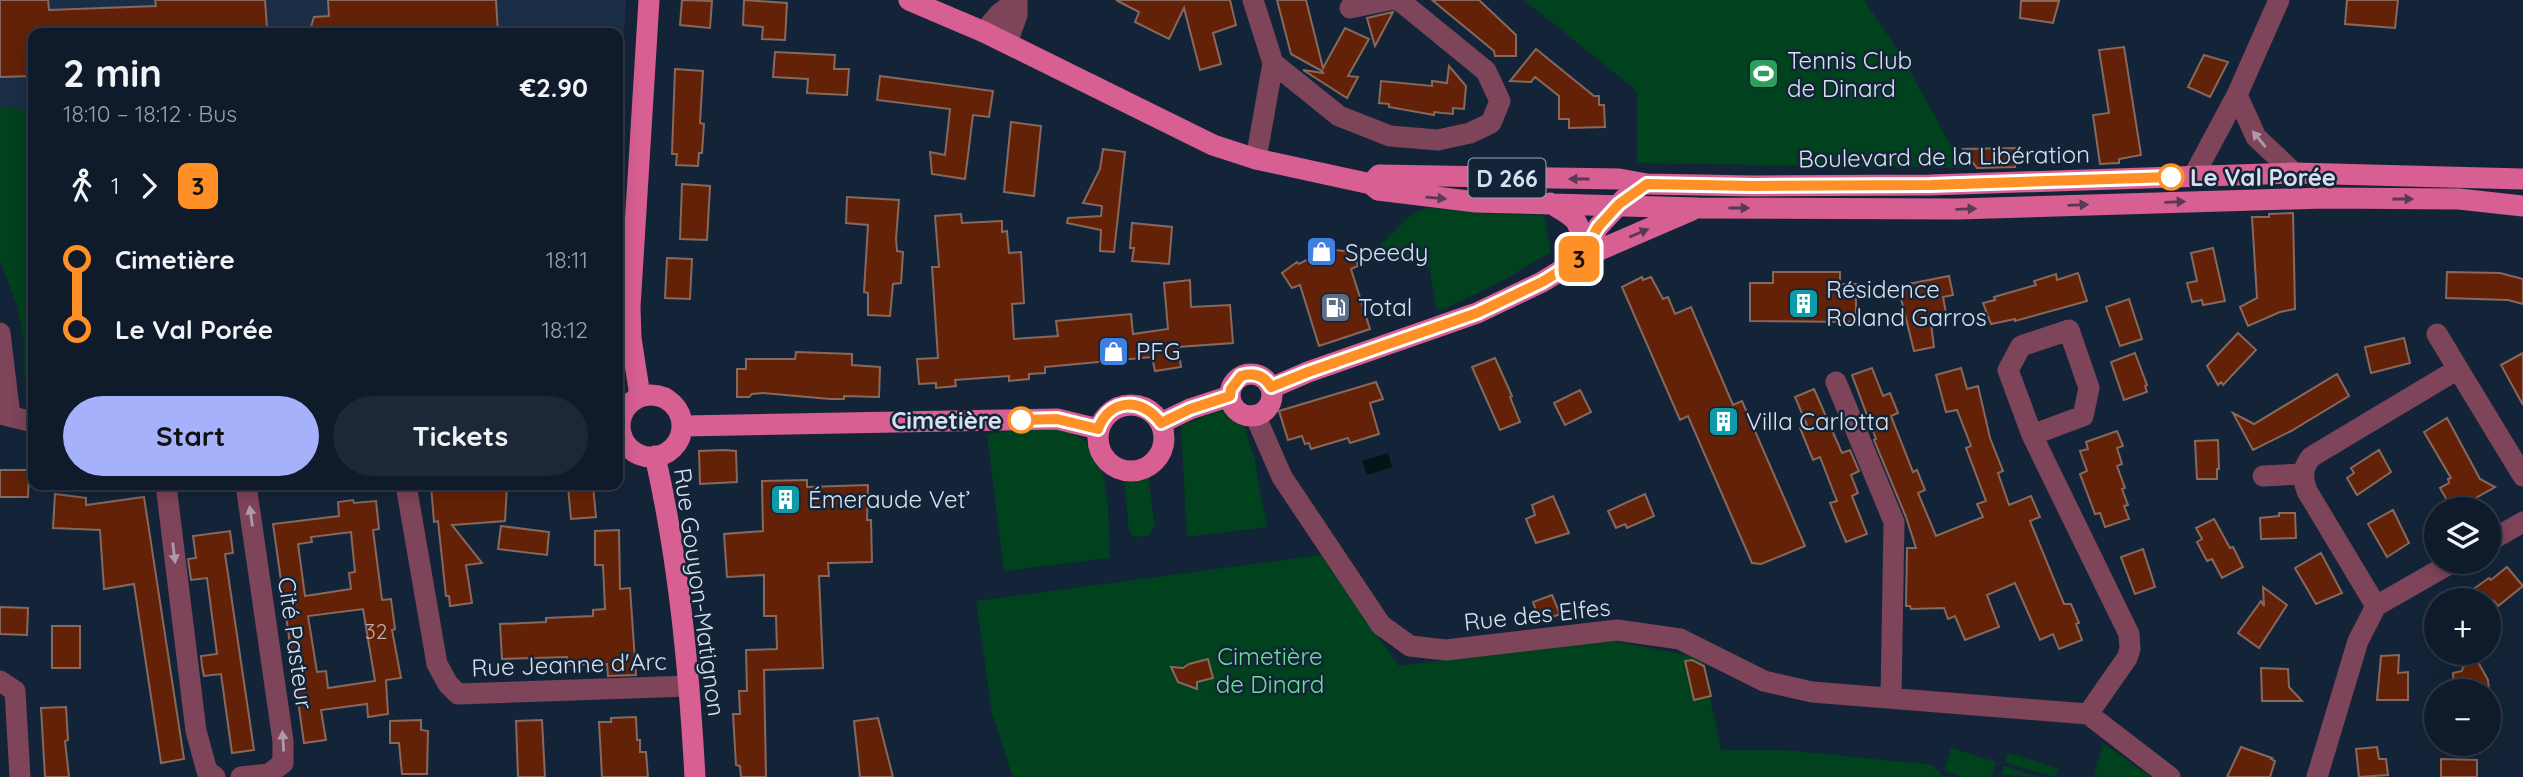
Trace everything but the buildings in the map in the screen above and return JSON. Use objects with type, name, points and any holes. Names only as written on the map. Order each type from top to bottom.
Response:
[{"type":"main road","points":[[640,396],[631,338],[630,307],[649,0]]},
{"type":"main road","name":"Boulevard de la Libération","points":[[909,0],[984,32],[1213,145],[1256,159],[1371,184],[1378,190],[1423,197],[1476,202],[1698,208],[1957,209],[2324,198],[2459,199],[2523,206]]},
{"type":"main road","name":"Boulevard de la Libération","points":[[1371,184],[1379,175],[1619,179],[1647,184],[1754,186],[1930,185],[2294,173],[2523,179]]},
{"type":"main road","points":[[1581,258],[1598,227],[1619,204],[1647,184]]},
{"type":"main road","points":[[1548,202],[1572,215],[1579,224],[1581,258]]},
{"type":"main road","points":[[1271,387],[1477,313],[1542,282],[1581,258],[1698,208]]},
{"type":"main road","points":[[1248,374],[1262,377],[1271,387],[1272,395],[1267,408],[1255,415],[1242,413],[1230,396],[1236,381],[1248,374]]},
{"type":"main road","points":[[623,412],[640,396],[660,396],[677,407],[683,426],[681,435],[671,450],[655,456],[635,452],[623,440]]},
{"type":"main road","points":[[1161,423],[1190,409],[1230,396]]},
{"type":"main road","points":[[1128,404],[1144,407],[1154,413],[1161,423],[1164,438],[1162,449],[1157,459],[1148,467],[1125,471],[1111,465],[1100,452],[1098,429],[1108,413],[1117,407],[1128,404]]},
{"type":"main road","points":[[683,426],[1057,419],[1098,429]]},
{"type":"main road","name":"Rue Gouyon-Matignon","points":[[655,456],[666,503],[690,686],[695,777]]},
{"type":"street","points":[[984,32],[999,14],[1017,0]]},
{"type":"street","points":[[1007,43],[1017,15],[1017,0]]},
{"type":"street","points":[[1253,0],[1273,63],[1256,159]]},
{"type":"street","points":[[1350,8],[1389,0]]},
{"type":"street","points":[[1273,63],[1339,116],[1390,136],[1438,140],[1470,133],[1492,123],[1500,101],[1486,71],[1399,0]]},
{"type":"street","points":[[2193,177],[2237,95],[2279,0]]},
{"type":"street","points":[[2237,95],[2256,137],[2294,173]]},
{"type":"street","points":[[1500,101],[1522,102]]},
{"type":"street","points":[[2032,435],[2083,416],[2089,388],[2069,330],[2021,345],[2008,370],[2032,435],[2129,634],[2130,649],[2127,659],[2088,714],[2170,777]]},
{"type":"street","points":[[0,332],[5,415],[28,421]]},
{"type":"street","points":[[2437,334],[2523,476]]},
{"type":"street","points":[[2376,606],[2307,491],[2304,466],[2311,457],[2458,369]]},
{"type":"street","points":[[1836,382],[1894,522],[1891,697]]},
{"type":"street","name":"Rue des Elfes","points":[[1255,415],[1282,477],[1381,625],[1410,646],[1446,650],[1617,630],[1680,639],[1764,681],[1812,692],[2088,714]]},
{"type":"street","points":[[2263,476],[2303,474]]},
{"type":"street","points":[[167,490],[196,731],[207,771],[215,777]]},
{"type":"street","name":"Cité Pasteur","points":[[241,777],[269,774],[283,763],[284,741],[247,490]]},
{"type":"street","name":"Rue Jeanne d'Arc","points":[[407,490],[437,663],[448,684],[458,694],[690,686]]},
{"type":"street","points":[[2501,535],[2523,522]]},
{"type":"street","points":[[2317,777],[2358,641],[2376,606],[2432,574]]},
{"type":"street","points":[[0,681],[15,691],[13,773]]},
{"type":"shaded area","points":[[0,0],[626,0],[623,49],[623,28],[28,28],[28,383],[24,377],[24,342],[18,308],[0,261]]},
{"type":"shaded area","points":[[1388,453],[1392,467],[1367,475],[1362,461]]},
{"type":"green space","name":"Tennis Club de Dinard","points":[[1524,0],[1864,0],[1903,58],[1963,168],[1637,163],[1637,91]]},
{"type":"green space","points":[[0,106],[28,111],[28,383],[24,377],[24,342],[18,308],[0,261]]},
{"type":"green space","points":[[1428,208],[1544,216],[1551,252],[1504,280],[1437,310],[1429,268],[1377,248],[1413,213]]},
{"type":"green space","points":[[1223,409],[1244,426],[1254,457],[1267,527],[1187,537],[1181,426]]},
{"type":"green space","points":[[1024,429],[1069,431],[1086,443],[1096,456],[1106,489],[1110,558],[1004,571],[987,434]]},
{"type":"green space","points":[[1148,474],[1155,527],[1148,536],[1133,537],[1129,531],[1124,477]]},
{"type":"green space","name":"Cimetière de Dinard","points":[[1321,555],[1399,666],[1607,640],[1702,658],[1721,750],[1785,750],[1933,765],[1941,775],[1949,777],[1013,777],[992,713],[976,601]]},
{"type":"green space","points":[[2103,743],[2151,777],[2094,777]]},
{"type":"green space","points":[[1951,748],[1996,762],[1991,777],[1962,777],[1944,771]]},
{"type":"green space","points":[[2008,753],[2058,768],[2055,777],[2005,763]]},
{"type":"green space","points":[[2004,766],[2039,777],[2001,775]]},
{"type":"bus line","name":"3","points":[[1021,420],[1057,419],[1098,429],[1108,413],[1128,404],[1144,407],[1154,413],[1161,423],[1190,409],[1230,396],[1231,389],[1241,376],[1255,374],[1267,381],[1271,387],[1477,313],[1542,282],[1581,258],[1598,227],[1623,199],[1647,184],[1930,185],[2077,178],[2171,177]]},
{"type":"place","name":"Tennis Club de Dinard","points":[[1764,74]]},
{"type":"place","name":"Le Val Porée","points":[[2171,177]]},
{"type":"place","name":"Speedy","points":[[1322,252]]},
{"type":"place","name":"Résidence Roland Garros","points":[[1803,303]]},
{"type":"place","name":"Total","points":[[1335,307]]},
{"type":"place","name":"PFG","points":[[1113,351]]},
{"type":"place","name":"Cimetière","points":[[1021,420]]},
{"type":"place","name":"Villa Carlotta","points":[[1723,421]]},
{"type":"place","name":"Émeraude Vet’","points":[[785,499]]}]
